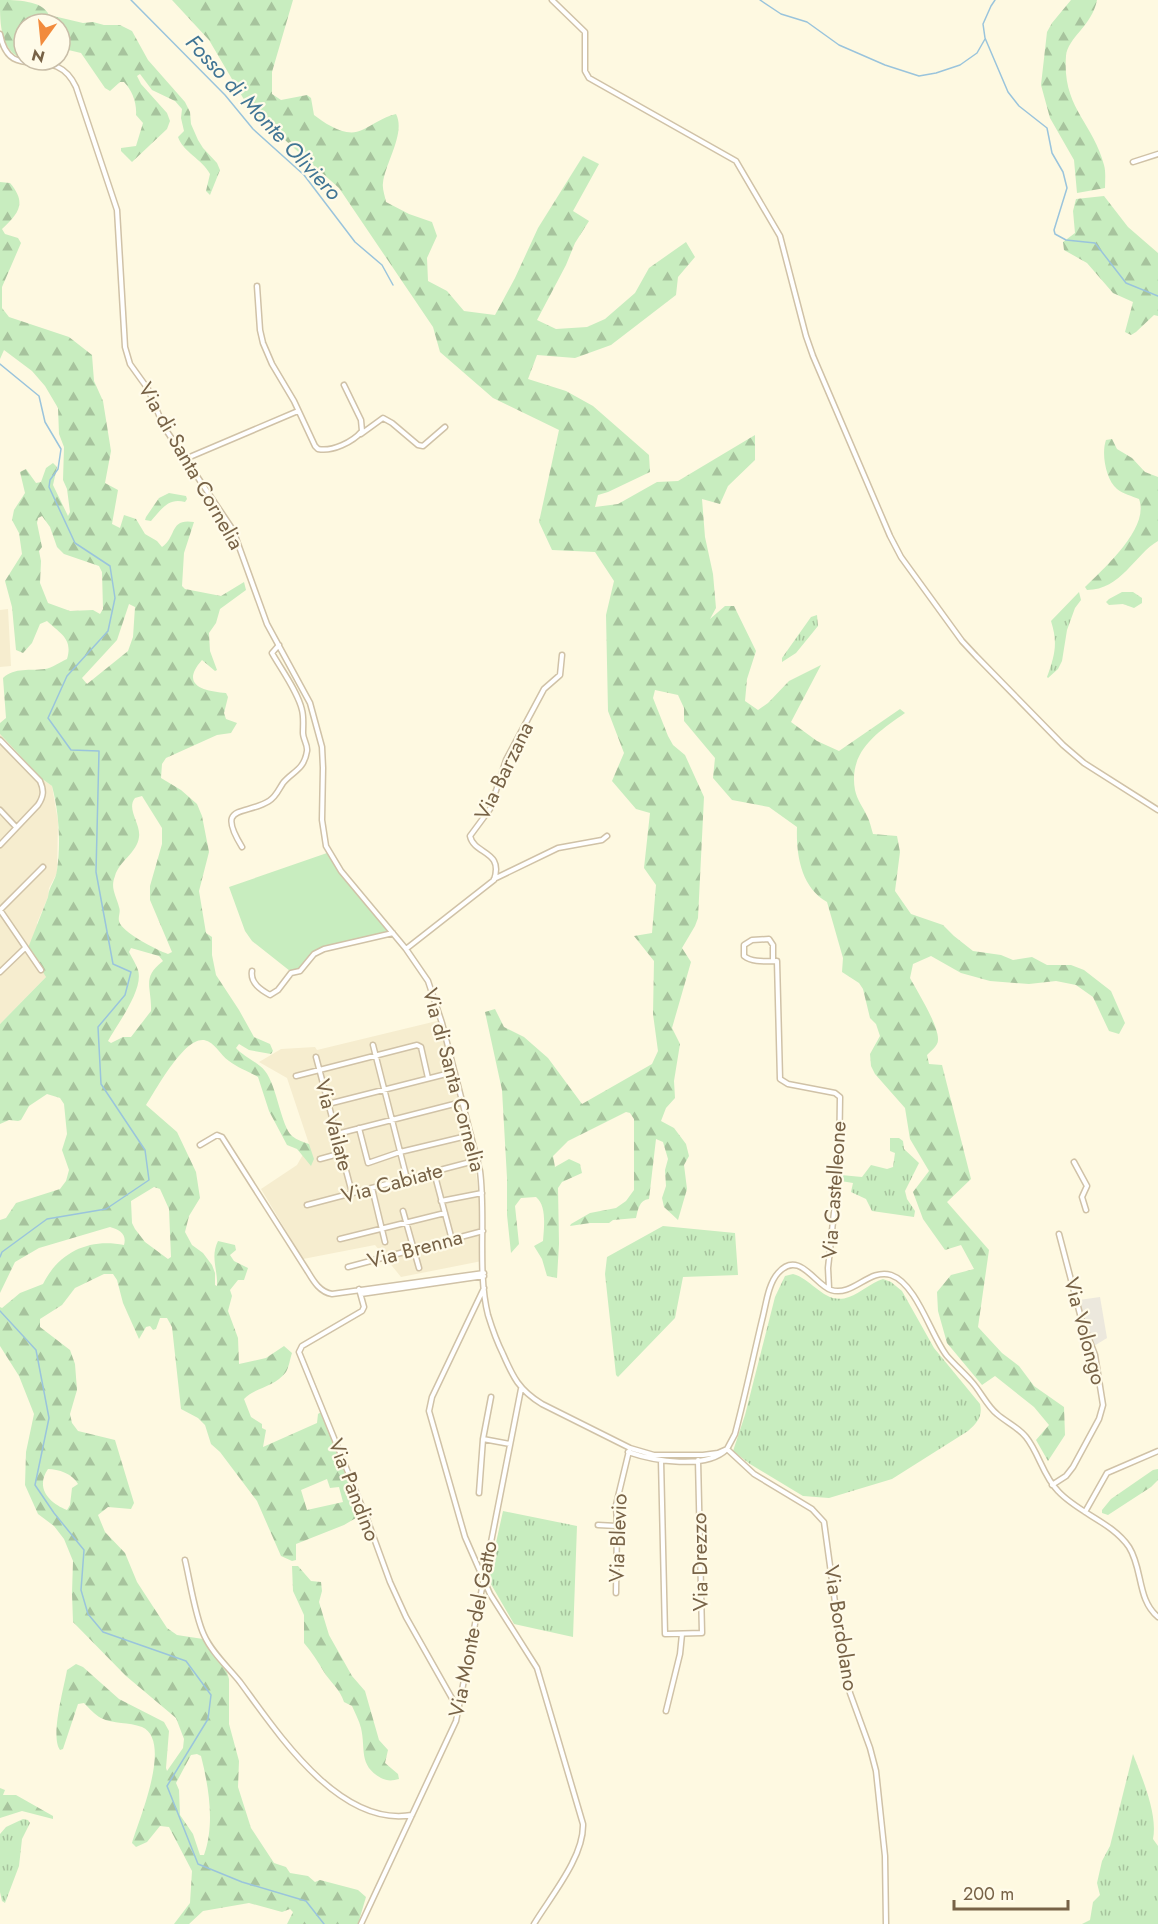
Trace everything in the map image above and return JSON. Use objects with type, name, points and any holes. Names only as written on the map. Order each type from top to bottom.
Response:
[{"type":"street","points":[[552,0],[585,32],[585,71],[589,78],[736,161],[780,236],[813,356],[890,536],[901,557],[962,641],[1046,728],[1084,763],[1158,810]]},
{"type":"street","name":"Via di Santa Cornelia","points":[[0,34],[2,47],[9,57],[20,62],[51,64],[61,68],[70,75],[76,87],[117,210],[127,356],[132,368],[148,388],[163,426],[233,530],[260,606],[306,694],[319,733],[323,768],[322,820],[326,846],[341,871],[423,971],[432,990],[477,1160],[482,1194],[484,1275],[488,1314],[513,1377],[521,1389],[542,1404],[629,1450],[662,1460],[699,1460],[716,1458],[727,1449]]},
{"type":"street","points":[[1134,162],[1158,154]]},
{"type":"street","points":[[257,286],[263,343],[318,449],[330,448],[357,437],[383,418],[418,445],[423,446],[445,427]]},
{"type":"street","points":[[344,385],[362,424],[362,431],[357,437]]},
{"type":"street","points":[[185,459],[298,411]]},
{"type":"street","points":[[242,847],[232,828],[235,814],[271,800],[284,783],[299,770],[308,747],[303,735],[304,718],[301,706],[272,653],[279,645]]},
{"type":"street","name":"Via Barzana","points":[[494,880],[495,862],[492,857],[472,842],[470,836],[490,809],[506,759],[544,689],[560,675],[562,655]]},
{"type":"street","points":[[0,740],[40,781],[44,789],[38,805],[0,844]]},
{"type":"street","points":[[0,810],[16,827]]},
{"type":"street","points":[[406,949],[494,880],[554,850],[601,840],[607,836]]},
{"type":"street","points":[[41,970],[0,910],[43,867]]},
{"type":"street","points":[[252,971],[251,976],[256,985],[270,995],[278,990],[291,973],[300,971],[314,954],[324,949],[393,933]]},
{"type":"street","name":"Via Castelleone","points":[[773,961],[773,945],[769,939],[752,940],[744,945],[744,956],[748,959],[777,962],[780,1078],[786,1084],[836,1093],[840,1097],[839,1166],[828,1268],[829,1289]]},
{"type":"street","points":[[0,972],[25,947]]},
{"type":"street","points":[[296,1076],[419,1045],[428,1078]]},
{"type":"street","points":[[372,1046],[407,1179]]},
{"type":"street","name":"Via Vailate","points":[[316,1056],[352,1194]]},
{"type":"street","points":[[328,1104],[454,1072]]},
{"type":"street","points":[[337,1134],[462,1102]]},
{"type":"street","points":[[359,1128],[368,1162],[471,1135]]},
{"type":"street","points":[[200,1145],[217,1135],[222,1137],[321,1290],[332,1294],[360,1292],[484,1275]]},
{"type":"street","points":[[320,1159],[342,1153]]},
{"type":"street","name":"Via Cabiate","points":[[307,1205],[477,1160]]},
{"type":"street","points":[[1074,1162],[1087,1186],[1082,1197],[1086,1210]]},
{"type":"street","points":[[434,1172],[452,1240]]},
{"type":"street","points":[[372,1188],[385,1242]]},
{"type":"street","points":[[441,1201],[482,1194]]},
{"type":"street","points":[[403,1211],[419,1268]]},
{"type":"street","points":[[340,1239],[445,1213]]},
{"type":"street","name":"Via Brenna","points":[[348,1267],[483,1231]]},
{"type":"street","name":"Via Volongo","points":[[1052,1485],[1066,1476],[1072,1467],[1100,1419],[1103,1406],[1095,1355],[1081,1318],[1059,1234]]},
{"type":"street","points":[[727,1449],[735,1434],[775,1276],[785,1268],[798,1266],[807,1270],[829,1289],[839,1291],[847,1290],[874,1276],[891,1275],[899,1280],[922,1309],[946,1354],[995,1412],[1027,1438],[1052,1485],[1060,1494],[1115,1533],[1129,1547],[1136,1561],[1147,1604],[1158,1617]]},
{"type":"street","points":[[485,1287],[432,1396],[429,1409],[459,1518],[484,1581],[537,1668],[584,1824],[579,1851],[534,1924]]},
{"type":"street","name":"Via Pandino","points":[[360,1292],[364,1308],[362,1311],[302,1346],[299,1352],[390,1582],[406,1617],[458,1709]]},
{"type":"street","name":"Via Monte del Gatto","points":[[361,1924],[440,1753],[452,1732],[521,1389]]},
{"type":"street","points":[[479,1493],[483,1439],[491,1397]]},
{"type":"street","points":[[483,1439],[510,1444]]},
{"type":"street","name":"Via di Santa Cornelia","points":[[629,1450],[662,1456],[707,1455],[727,1449]]},
{"type":"street","name":"Via Bordolano","points":[[727,1449],[754,1474],[818,1514],[825,1524],[844,1668],[876,1771],[885,1856],[886,1924]]},
{"type":"street","name":"Via Blevio","points":[[616,1593],[616,1500],[629,1450]]},
{"type":"street","points":[[1085,1512],[1107,1473],[1158,1451]]},
{"type":"street","name":"Via Drezzo","points":[[662,1460],[665,1634],[682,1634],[702,1633],[699,1460]]},
{"type":"street","points":[[598,1526],[617,1526]]},
{"type":"street","points":[[184,1560],[202,1632],[207,1641],[303,1761],[321,1781],[364,1809],[385,1816],[412,1815]]},
{"type":"street","points":[[666,1711],[680,1654],[682,1634]]},
{"type":"shaded area","points":[[8,609],[11,666],[0,667],[0,610]]},
{"type":"shaded area","points":[[0,734],[41,778],[52,786],[58,821],[57,873],[49,888],[48,897],[37,923],[46,977],[0,1024]]},
{"type":"shaded area","points":[[441,1020],[458,1101],[474,1158],[479,1197],[482,1261],[401,1277],[375,1245],[303,1259],[261,1189],[297,1165],[309,1144],[287,1078],[259,1062],[281,1049],[315,1047],[317,1050]]},
{"type":"shaded area","points":[[1100,1297],[1107,1338],[1094,1346],[1087,1332],[1079,1300]]},
{"type":"green space","points":[[0,0],[28,2],[41,6],[47,12],[12,12],[12,52],[3,36]]},
{"type":"green space","points":[[172,0],[293,0],[272,72],[272,94],[281,100],[307,95],[311,98],[314,115],[336,129],[349,132],[362,130],[396,114],[397,139],[383,183],[386,202],[409,214],[432,222],[437,236],[427,258],[428,281],[447,291],[464,311],[495,315],[538,228],[583,156],[599,164],[573,211],[589,221],[575,243],[537,320],[556,329],[587,327],[605,319],[635,293],[649,268],[686,242],[695,257],[678,277],[676,295],[611,345],[575,358],[537,355],[528,379],[566,391],[593,406],[649,455],[650,472],[598,495],[595,507],[618,504],[657,482],[678,481],[755,435],[755,460],[728,486],[720,504],[702,499],[705,537],[713,574],[716,608],[710,619],[725,606],[734,606],[756,651],[747,679],[745,701],[758,710],[789,681],[821,665],[791,722],[817,741],[839,751],[900,709],[905,713],[875,735],[867,744],[856,764],[854,776],[856,794],[873,834],[897,836],[900,852],[895,891],[911,914],[943,925],[973,951],[1001,955],[1013,960],[1032,957],[1047,965],[1071,965],[1084,970],[1111,991],[1125,1023],[1119,1034],[1109,1031],[1093,997],[1076,985],[1056,981],[1029,984],[990,981],[961,973],[931,956],[913,964],[910,978],[935,1026],[938,1040],[927,1055],[929,1064],[942,1065],[971,1179],[947,1202],[989,1250],[978,1327],[1002,1353],[1019,1366],[1034,1386],[1064,1407],[1065,1435],[1048,1461],[1036,1440],[1049,1425],[1034,1407],[995,1376],[982,1385],[947,1343],[938,1311],[937,1292],[951,1275],[974,1269],[961,1245],[945,1250],[923,1219],[913,1192],[929,1171],[910,1139],[905,1108],[875,1074],[871,1066],[870,1054],[880,1036],[876,1024],[870,1018],[863,989],[859,983],[842,972],[843,958],[827,902],[811,888],[802,869],[797,827],[769,807],[732,800],[713,778],[715,758],[684,721],[684,708],[678,695],[655,690],[653,698],[668,736],[673,745],[685,755],[704,797],[698,918],[682,948],[691,962],[672,1028],[680,1044],[674,1081],[675,1098],[666,1108],[661,1121],[674,1128],[686,1144],[689,1156],[684,1165],[687,1189],[678,1220],[664,1207],[662,1198],[666,1186],[665,1170],[668,1159],[663,1142],[656,1139],[649,1199],[641,1203],[636,1218],[570,1226],[590,1213],[616,1208],[626,1201],[634,1190],[634,1119],[630,1113],[626,1112],[568,1141],[553,1156],[555,1167],[569,1159],[580,1164],[582,1173],[562,1182],[558,1188],[557,1278],[547,1276],[542,1259],[534,1246],[543,1241],[544,1229],[542,1206],[536,1197],[521,1198],[515,1206],[519,1244],[511,1253],[507,1215],[502,1090],[485,1012],[495,1009],[504,1027],[524,1037],[548,1058],[582,1104],[652,1064],[658,1051],[653,1014],[654,961],[634,936],[652,933],[656,885],[644,868],[650,813],[636,809],[612,781],[624,753],[608,711],[606,615],[614,581],[595,552],[552,550],[539,522],[559,430],[493,398],[440,352],[433,327],[339,188],[249,108],[209,40]]},
{"type":"green space","points":[[1071,0],[1097,0],[1090,17],[1068,49],[1066,74],[1073,102],[1099,150],[1105,174],[1105,188],[1077,193],[1074,160],[1050,118],[1041,85],[1047,32]]},
{"type":"green space","points":[[72,20],[120,25],[132,31],[148,60],[185,102],[198,140],[217,163],[220,170],[210,195],[206,191],[210,174],[184,147],[178,137],[184,131],[181,118],[182,109],[175,101],[152,90],[140,74],[137,76],[141,84],[167,113],[170,121],[167,129],[132,162],[121,151],[121,148],[136,146],[143,123],[136,115],[132,93],[124,82],[120,82],[110,91],[105,88],[81,53],[72,51]]},
{"type":"green space","points":[[0,182],[10,183],[19,202],[19,208],[13,218],[2,229],[5,234],[18,238],[21,243],[2,287],[2,308],[9,317],[69,337],[92,355],[94,381],[103,401],[111,451],[105,483],[118,490],[112,524],[120,528],[124,515],[136,519],[145,534],[162,547],[177,526],[181,523],[194,522],[184,553],[182,586],[185,589],[221,596],[244,582],[246,590],[220,609],[216,623],[209,633],[210,651],[217,670],[215,671],[202,660],[193,676],[194,681],[203,689],[226,693],[228,697],[224,713],[226,719],[237,723],[231,733],[217,735],[166,758],[162,764],[161,778],[181,790],[197,804],[202,816],[209,852],[199,891],[206,933],[212,937],[212,955],[216,975],[254,1037],[270,1044],[273,1051],[271,1054],[249,1050],[239,1044],[236,1048],[265,1071],[273,1086],[288,1131],[300,1141],[309,1144],[314,1159],[311,1166],[297,1149],[287,1145],[269,1111],[258,1077],[232,1063],[208,1041],[196,1041],[179,1055],[146,1105],[177,1132],[196,1172],[200,1198],[189,1216],[185,1232],[192,1245],[203,1253],[212,1265],[215,1285],[217,1286],[214,1258],[218,1241],[235,1245],[236,1250],[230,1255],[234,1261],[248,1268],[244,1280],[238,1280],[230,1290],[232,1296],[228,1311],[238,1338],[239,1364],[266,1358],[284,1346],[292,1353],[287,1370],[282,1377],[244,1399],[251,1417],[262,1424],[262,1428],[266,1430],[263,1447],[317,1423],[318,1414],[321,1412],[361,1515],[344,1525],[296,1544],[296,1560],[292,1561],[281,1556],[257,1501],[220,1452],[211,1444],[205,1425],[198,1418],[181,1409],[172,1327],[167,1318],[160,1318],[156,1329],[146,1327],[139,1339],[113,1274],[104,1274],[75,1288],[62,1305],[40,1319],[40,1327],[70,1350],[75,1364],[77,1390],[70,1414],[72,1423],[78,1431],[115,1440],[134,1503],[131,1509],[108,1507],[98,1515],[105,1532],[125,1553],[137,1582],[167,1628],[177,1635],[203,1639],[226,1669],[229,1679],[229,1724],[239,1761],[238,1787],[251,1828],[274,1863],[286,1867],[290,1873],[308,1876],[315,1882],[320,1880],[358,1890],[366,1897],[358,1924],[287,1924],[293,1912],[290,1909],[282,1912],[249,1903],[203,1911],[189,1924],[174,1924],[190,1903],[192,1871],[169,1827],[160,1826],[147,1842],[136,1847],[132,1843],[154,1764],[151,1735],[142,1727],[101,1718],[84,1703],[78,1704],[63,1749],[60,1750],[57,1744],[57,1724],[67,1670],[76,1664],[83,1667],[119,1699],[164,1722],[169,1731],[167,1771],[183,1748],[184,1739],[176,1718],[126,1676],[73,1622],[73,1561],[64,1539],[54,1526],[38,1514],[25,1485],[26,1452],[34,1414],[19,1376],[0,1346],[0,1307],[2,1308],[20,1293],[43,1284],[57,1263],[76,1250],[99,1244],[124,1245],[125,1241],[122,1233],[110,1227],[39,1248],[15,1262],[0,1293],[0,1220],[6,1218],[16,1203],[60,1189],[66,1181],[69,1170],[62,1150],[67,1134],[64,1104],[60,1098],[47,1094],[29,1106],[21,1120],[9,1120],[0,1124],[0,1024],[46,977],[28,948],[56,874],[59,838],[52,786],[41,778],[0,734],[0,723],[6,718],[3,678],[13,672],[50,667],[67,659],[68,652],[64,637],[47,621],[40,624],[32,643],[23,653],[16,650],[12,607],[5,581],[22,554],[19,533],[12,520],[14,510],[25,493],[20,472],[26,469],[36,483],[41,482],[46,468],[53,463],[57,467],[53,485],[68,516],[70,512],[67,489],[63,480],[64,447],[59,434],[58,408],[45,386],[32,371],[4,350],[0,359]],"holes":[[[42,516],[50,527],[57,547],[64,554],[99,566],[102,572],[103,609],[100,614],[93,610],[70,611],[48,603],[40,583],[39,551],[42,547],[38,518]],[[129,604],[135,607],[133,637],[128,651],[87,684],[82,678],[117,640]],[[142,796],[162,828],[162,844],[150,886],[150,900],[172,952],[168,954],[132,935],[119,921],[120,909],[113,884],[120,866],[138,843],[139,832],[133,812],[135,798]],[[131,948],[159,956],[163,961],[156,967],[150,978],[151,1011],[131,1037],[123,1037],[111,1043],[108,1041],[134,996],[139,978],[138,970],[129,952]],[[154,1187],[160,1189],[169,1209],[171,1257],[168,1259],[145,1242],[132,1223],[131,1201]],[[48,1469],[65,1473],[76,1480],[78,1484],[72,1488],[70,1505],[67,1510],[50,1499],[43,1482]],[[327,1479],[330,1488],[339,1487],[343,1502],[307,1510],[301,1490]],[[191,1755],[201,1756],[210,1806],[209,1831],[204,1855],[200,1855],[193,1834],[180,1815],[179,1790],[176,1783]]]},
{"type":"green space","points":[[1104,196],[1128,227],[1158,253],[1158,316],[1154,315],[1131,335],[1125,332],[1133,302],[1113,293],[1087,263],[1064,250],[1063,242],[1075,233],[1073,211],[1076,199]]},
{"type":"green space","points":[[1112,439],[1117,449],[1132,458],[1145,472],[1158,477],[1158,541],[1118,578],[1099,588],[1087,590],[1085,587],[1132,535],[1141,510],[1139,499],[1117,489],[1107,473],[1104,459],[1105,446],[1106,440]]},
{"type":"green space","points":[[169,493],[186,496],[187,499],[185,502],[169,503],[151,521],[145,520],[159,498]]},
{"type":"green space","points":[[1079,592],[1081,600],[1075,608],[1067,630],[1062,661],[1058,669],[1048,678],[1055,649],[1051,621]]},
{"type":"green space","points":[[1122,592],[1133,592],[1142,598],[1142,603],[1134,608],[1123,604],[1109,605],[1106,602]]},
{"type":"green space","points":[[817,615],[818,626],[796,653],[782,662],[782,658],[811,617]]},
{"type":"green space","points":[[327,853],[341,875],[388,931],[327,946],[300,968],[290,971],[252,941],[245,931],[229,887]]},
{"type":"green space","points":[[890,1138],[899,1138],[903,1141],[904,1149],[919,1163],[905,1191],[915,1211],[914,1217],[872,1211],[866,1199],[851,1192],[853,1183],[841,1181],[841,1175],[862,1177],[871,1165],[887,1169],[893,1167],[895,1153],[890,1151]]},
{"type":"green space","points":[[663,1226],[735,1233],[738,1275],[683,1277],[675,1318],[618,1377],[605,1274],[607,1257]]},
{"type":"green space","points":[[793,1274],[833,1298],[849,1297],[883,1279],[902,1291],[934,1348],[980,1404],[980,1416],[974,1425],[892,1479],[829,1498],[803,1496],[733,1451],[745,1415],[775,1297],[785,1276]]},
{"type":"green space","points":[[1158,1469],[1158,1480],[1151,1487],[1108,1515],[1102,1513],[1111,1499],[1153,1470]]},
{"type":"green space","points":[[503,1511],[577,1526],[573,1637],[514,1624],[488,1579]]},
{"type":"green space","points":[[292,1566],[298,1566],[311,1581],[321,1582],[322,1591],[319,1602],[329,1635],[352,1676],[365,1691],[379,1740],[388,1750],[385,1763],[398,1774],[399,1779],[383,1779],[369,1768],[364,1756],[361,1728],[352,1706],[344,1702],[304,1643],[304,1615],[293,1591]]},
{"type":"green space","points":[[1133,1754],[1151,1807],[1153,1839],[1158,1846],[1158,1924],[1082,1924],[1090,1920],[1093,1902],[1100,1895],[1097,1883],[1102,1861],[1110,1846]]},
{"type":"green space","points":[[0,1788],[5,1790],[3,1795],[16,1795],[53,1816],[53,1819],[22,1811],[0,1818]]},
{"type":"green space","points":[[23,1819],[30,1823],[22,1839],[19,1866],[5,1903],[2,1901],[0,1892],[0,1834],[6,1827]]},
{"type":"waterway","name":"Fosso di Monte Oliviero","points":[[131,0],[225,95],[253,129],[304,175],[355,242],[382,265],[393,285]]},
{"type":"waterway","points":[[760,0],[781,14],[807,22],[839,45],[885,65],[919,76],[960,65],[977,53],[985,39]]},
{"type":"waterway","points":[[995,0],[983,24],[985,38],[1008,92],[1019,106],[1047,128],[1052,153],[1063,172],[1067,188],[1054,230],[1055,234],[1066,240],[1095,243],[1126,283],[1158,296]]},
{"type":"waterway","points":[[0,364],[39,396],[45,422],[61,449],[58,469],[50,480],[49,487],[75,543],[110,566],[115,598],[108,631],[67,676],[48,718],[71,750],[99,751],[96,872],[113,964],[131,972],[125,995],[98,1027],[101,1084],[145,1150],[149,1180],[106,1209],[47,1219],[2,1252],[0,1257]]},
{"type":"waterway","points":[[0,1311],[36,1350],[49,1418],[35,1485],[84,1550],[81,1590],[88,1614],[103,1632],[186,1661],[211,1695],[208,1719],[167,1786],[198,1864],[242,1882],[306,1901],[324,1924]]}]
